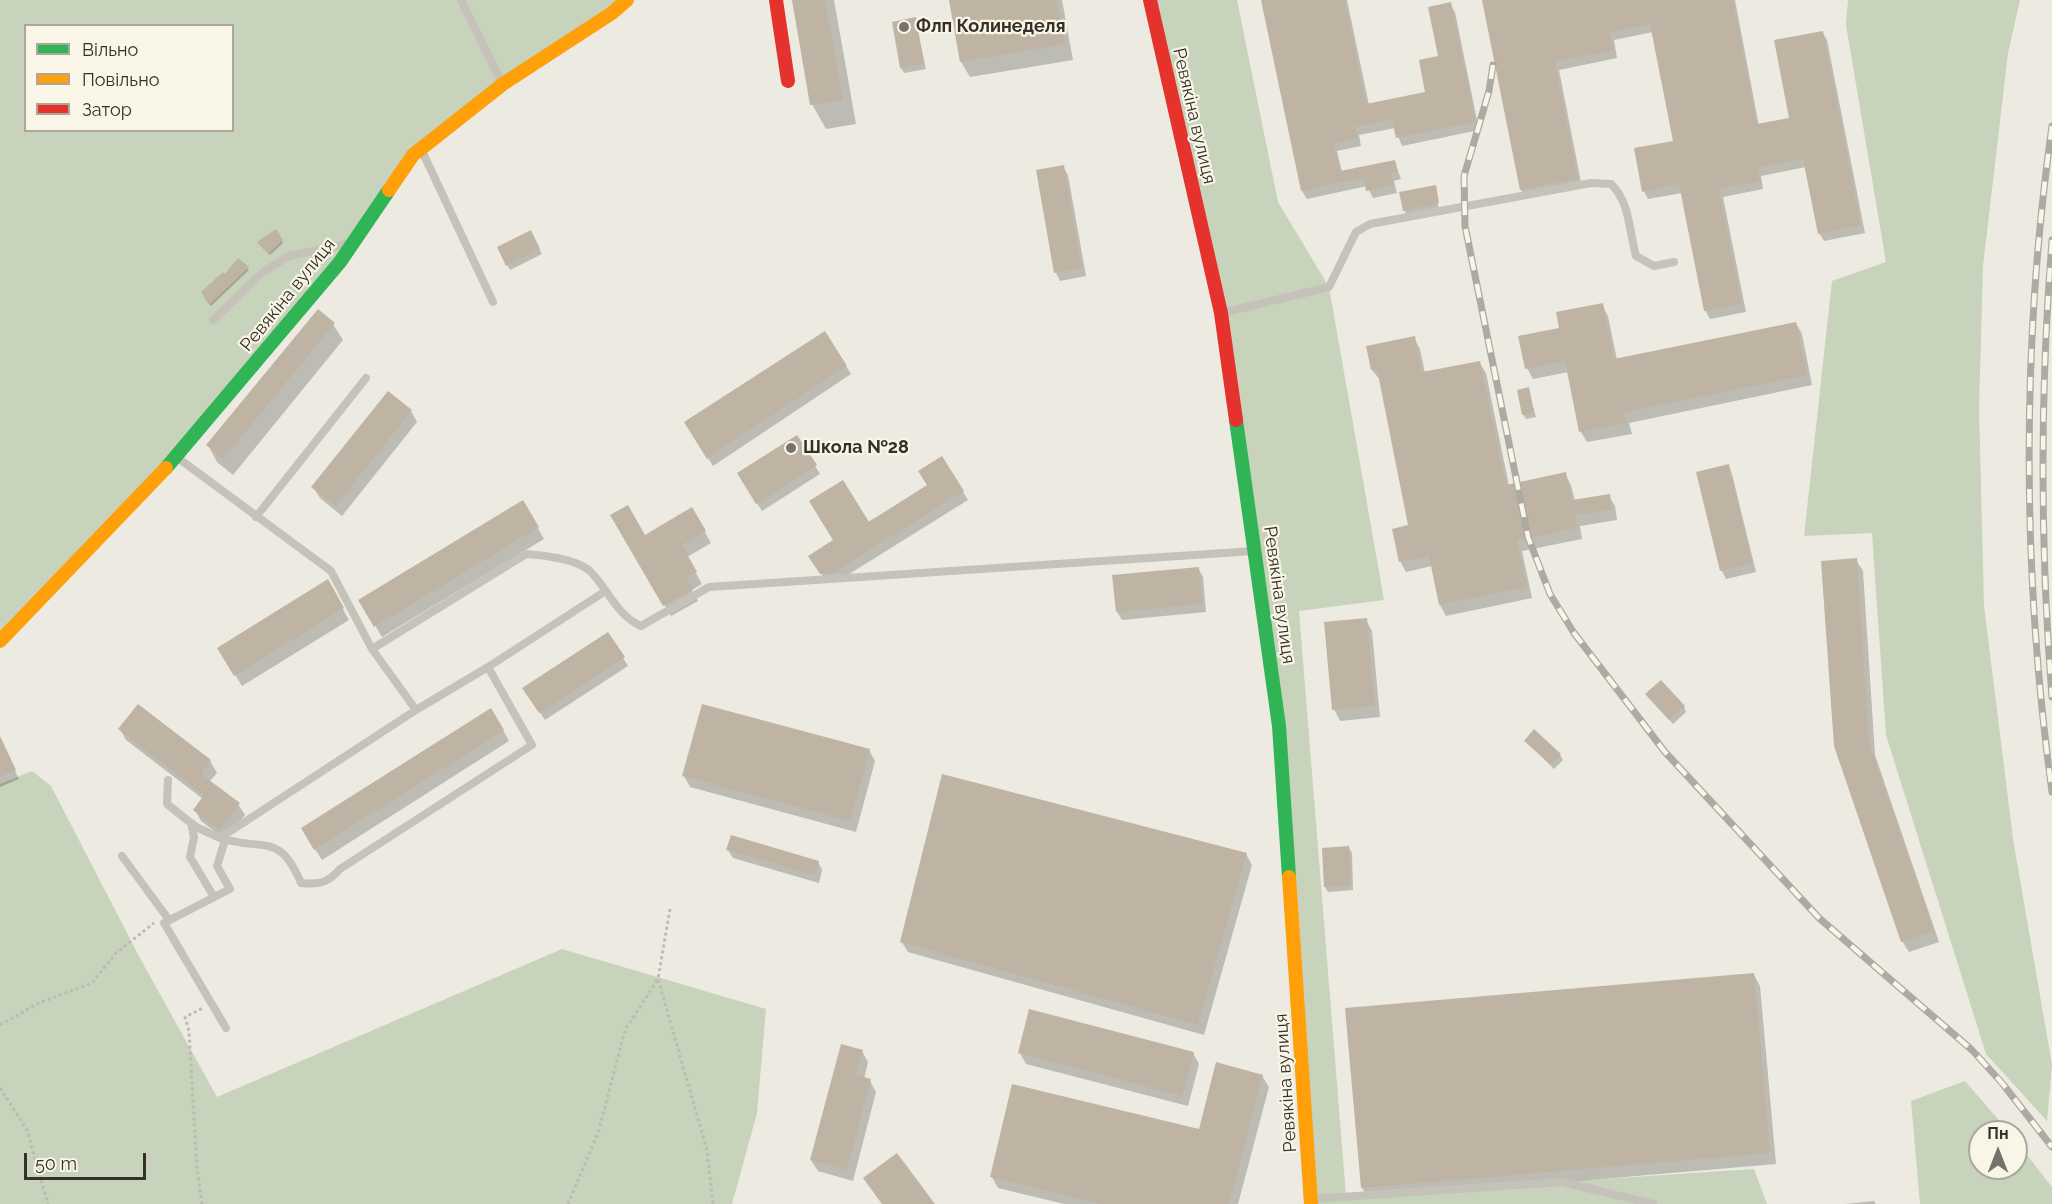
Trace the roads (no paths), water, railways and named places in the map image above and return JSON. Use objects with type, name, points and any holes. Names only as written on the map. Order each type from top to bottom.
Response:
[{"type":"street","name":"Ревякіна вулиця","points":[[0,641],[176,457],[285,330],[353,242],[413,156],[503,84],[612,13],[627,0]]},
{"type":"street","points":[[776,0],[788,81]]},
{"type":"street","name":"Ревякіна вулиця","points":[[1150,0],[1221,313],[1279,726],[1312,1201]]},
{"type":"lane","points":[[461,0],[503,84]]},
{"type":"lane","points":[[421,149],[493,302]]},
{"type":"lane","points":[[1221,313],[1329,287],[1356,232],[1370,224],[1591,183],[1611,184],[1617,190],[1625,205],[1636,256],[1654,266],[1674,262]]},
{"type":"lane","points":[[213,320],[263,272],[289,256],[353,242]]},
{"type":"lane","points":[[256,517],[366,378]]},
{"type":"lane","points":[[176,457],[331,571],[372,650],[416,710]]},
{"type":"lane","points":[[372,650],[526,554],[551,556],[588,570],[630,621],[641,626],[709,587],[1254,552]]},
{"type":"lane","points":[[226,1028],[164,923],[166,917],[230,889],[216,867],[223,839],[416,710],[488,667],[604,592]]},
{"type":"lane","points":[[168,780],[167,804],[191,823],[223,839],[274,846],[292,862],[301,883],[318,885],[532,745],[488,667]]},
{"type":"lane","points":[[191,823],[194,837],[190,856],[214,897]]},
{"type":"lane","points":[[122,856],[166,917]]},
{"type":"lane","points":[[1312,1201],[1562,1182],[1653,1204]]},
{"type":"railway","points":[[1493,65],[1489,91],[1464,176],[1465,226],[1528,537],[1550,594],[1574,633],[1665,752],[1819,918],[1972,1050],[2002,1083],[2052,1147]]},
{"type":"railway","points":[[2052,126],[2035,292],[2030,375],[2029,459],[2035,626],[2052,792]]},
{"type":"railway","points":[[2052,240],[2045,354],[2043,468],[2045,583],[2052,697]]},
{"type":"place","name":"Флп Колинеделя","points":[[904,27]]},
{"type":"place","name":"Школа №28","points":[[791,448]]}]
